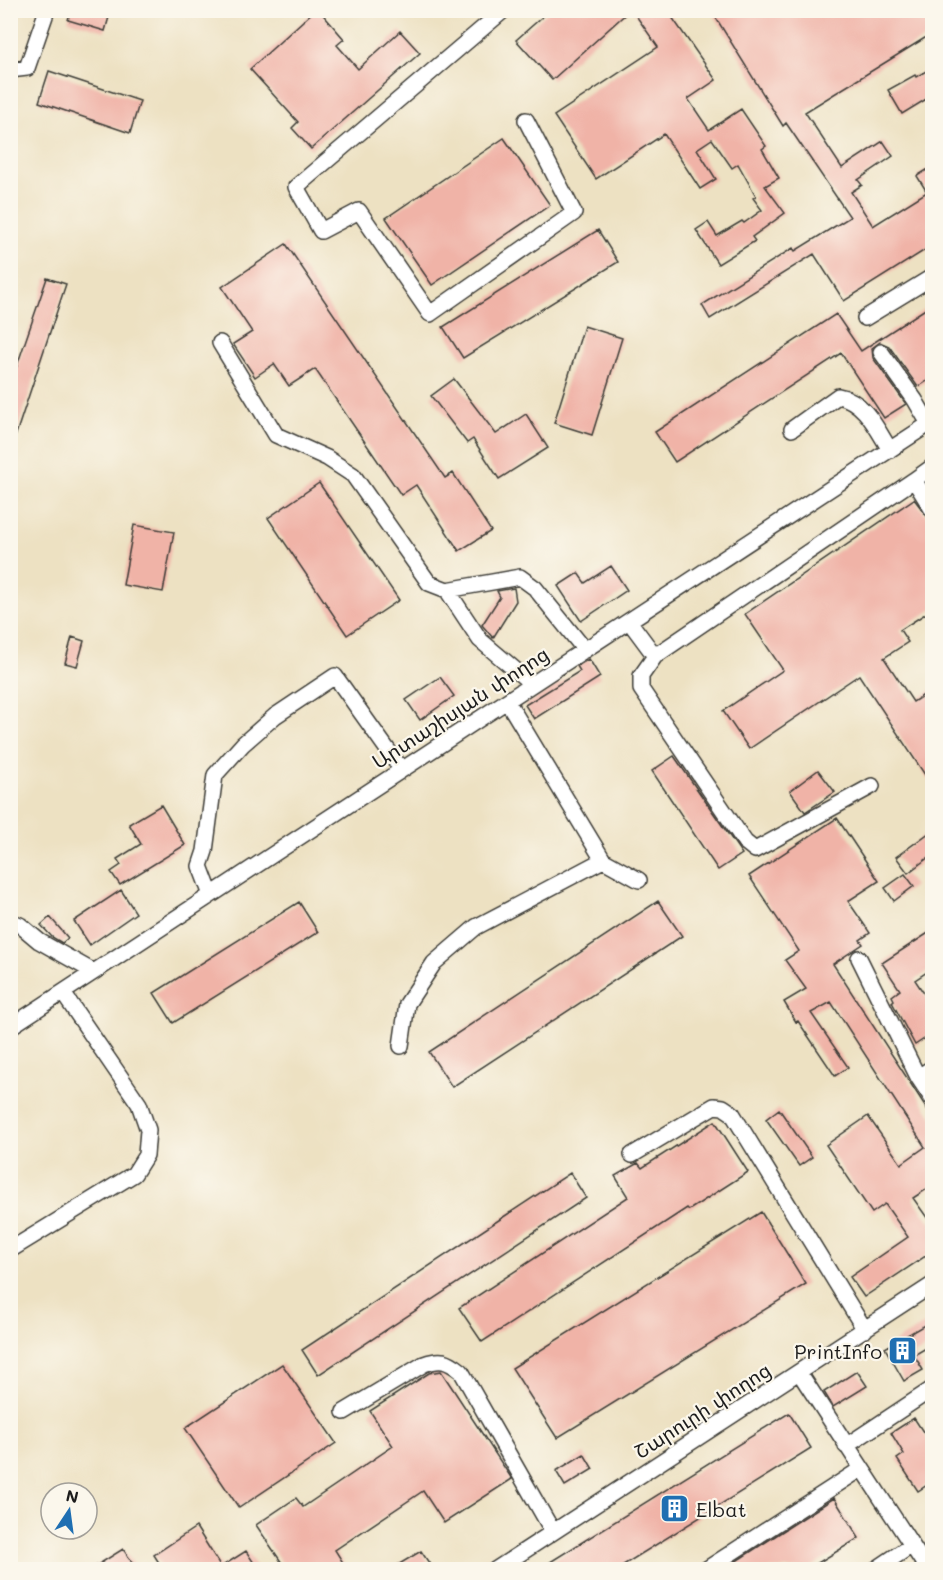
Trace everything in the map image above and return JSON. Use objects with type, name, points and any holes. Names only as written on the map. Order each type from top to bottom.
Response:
[{"type":"street","points":[[10,70],[27,68],[47,10]]},
{"type":"street","points":[[504,10],[297,187],[321,231],[359,210],[430,314],[574,213],[526,120]]},
{"type":"street","points":[[865,318],[933,276]]},
{"type":"street","points":[[220,343],[276,435],[327,458],[353,475],[429,583],[447,590],[520,577],[535,588],[585,650]]},
{"type":"street","points":[[882,352],[931,423]]},
{"type":"street","points":[[792,429],[838,396],[842,396],[857,403],[890,450]]},
{"type":"street","name":"Արտաշիսյան փողոց","points":[[10,1027],[931,423]]},
{"type":"street","points":[[872,786],[755,850],[745,842],[641,689],[641,676],[655,656],[933,467]]},
{"type":"street","points":[[914,480],[933,509]]},
{"type":"street","points":[[447,590],[480,640],[532,684]]},
{"type":"street","points":[[629,621],[655,656]]},
{"type":"street","points":[[211,896],[200,866],[206,851],[215,776],[243,744],[275,716],[335,676],[402,770]]},
{"type":"street","points":[[507,701],[603,860],[639,880]]},
{"type":"street","points":[[401,1046],[407,1004],[434,963],[476,927],[603,860]]},
{"type":"street","points":[[10,921],[20,925],[39,941],[94,972]]},
{"type":"street","points":[[859,958],[918,1077],[933,1098]]},
{"type":"street","points":[[10,1250],[134,1174],[146,1155],[148,1130],[139,1104],[63,993]]},
{"type":"street","points":[[918,1077],[933,1068]]},
{"type":"street","points":[[632,1155],[714,1106],[723,1107],[732,1113],[865,1330]]},
{"type":"street","name":"Շարուրի փողոց","points":[[495,1569],[933,1286]]},
{"type":"street","points":[[344,1412],[424,1364],[435,1360],[449,1362],[461,1371],[552,1532]]},
{"type":"street","points":[[799,1372],[928,1569]]},
{"type":"street","points":[[846,1446],[933,1389]]},
{"type":"street","points":[[705,1569],[861,1469]]},
{"type":"street","points":[[875,1569],[912,1545]]},
{"type":"building","points":[[71,10],[111,10],[105,31],[68,20]]},
{"type":"building","points":[[315,10],[319,10],[344,39],[337,45],[358,69],[400,31],[420,53],[311,149],[292,128],[298,122],[250,69]]},
{"type":"building","points":[[550,10],[630,10],[552,80],[516,40]]},
{"type":"building","points":[[632,10],[667,10],[716,80],[688,99],[709,130],[741,109],[766,146],[762,149],[779,178],[765,186],[785,213],[752,237],[755,241],[718,264],[696,230],[708,222],[717,236],[742,221],[744,223],[762,210],[753,198],[756,196],[738,164],[732,168],[712,139],[697,149],[716,179],[700,189],[664,134],[596,179],[554,116],[658,47]]},
{"type":"building","points":[[711,10],[933,10],[933,33],[805,112],[842,168],[883,141],[893,156],[858,180],[862,185],[851,192],[873,226],[927,192],[917,176],[933,166],[933,245],[844,301],[814,254],[710,319],[702,305],[793,248],[795,251],[850,217],[786,123],[783,126]]},
{"type":"building","points":[[933,67],[933,95],[902,114],[888,90]]},
{"type":"building","points":[[49,71],[140,101],[130,133],[39,102]]},
{"type":"building","points":[[504,138],[550,205],[432,285],[386,218]]},
{"type":"building","points":[[598,230],[618,262],[463,358],[443,327]]},
{"type":"building","points":[[286,244],[445,478],[453,473],[491,531],[459,551],[416,485],[401,495],[315,369],[289,386],[274,364],[255,377],[233,344],[252,332],[222,287]]},
{"type":"building","points":[[47,278],[66,284],[13,443],[10,442],[10,386]]},
{"type":"building","points":[[933,304],[933,377],[918,387],[889,346],[880,342],[872,348],[873,358],[906,404],[884,418],[841,353],[675,462],[655,432],[836,314],[861,351]]},
{"type":"building","points":[[584,326],[622,338],[592,435],[554,423]]},
{"type":"building","points":[[454,379],[496,434],[526,414],[548,448],[499,479],[473,439],[467,443],[431,396]]},
{"type":"building","points":[[319,483],[399,600],[347,635],[268,518]]},
{"type":"building","points":[[914,499],[933,524],[933,609],[900,630],[908,642],[884,658],[913,702],[933,689],[933,787],[859,675],[749,749],[723,711],[783,670],[745,614]]},
{"type":"building","points":[[134,525],[174,532],[163,592],[123,585]]},
{"type":"building","points":[[611,566],[627,590],[581,621],[558,586],[578,573],[585,583]]},
{"type":"building","points":[[514,588],[516,601],[493,638],[482,625],[500,597],[497,591]]},
{"type":"building","points":[[72,637],[84,641],[77,666],[65,663]]},
{"type":"building","points":[[589,659],[600,677],[534,719],[525,705],[580,671],[577,666]]},
{"type":"building","points":[[440,677],[454,696],[420,720],[406,700]]},
{"type":"building","points":[[674,756],[742,854],[718,870],[652,771]]},
{"type":"building","points":[[818,770],[835,792],[805,812],[790,791]]},
{"type":"building","points":[[161,805],[185,845],[120,885],[111,872],[121,865],[117,859],[141,844],[129,824]]},
{"type":"building","points":[[837,818],[879,881],[848,901],[870,933],[860,940],[863,944],[833,964],[933,1118],[933,1185],[913,1198],[933,1226],[933,1251],[864,1297],[850,1277],[908,1237],[885,1204],[872,1213],[826,1145],[868,1116],[901,1164],[925,1147],[831,1002],[811,1013],[848,1067],[835,1076],[798,1021],[796,1022],[784,1002],[806,989],[785,960],[799,951],[749,876]]},
{"type":"building","points":[[933,830],[933,854],[908,873],[896,857]]},
{"type":"building","points":[[905,874],[914,886],[894,901],[885,888]]},
{"type":"building","points":[[121,890],[136,913],[90,945],[74,921]]},
{"type":"building","points":[[658,901],[682,936],[452,1087],[429,1052]]},
{"type":"building","points":[[299,902],[318,932],[173,1023],[154,993]]},
{"type":"building","points":[[50,917],[68,938],[62,943],[52,937],[41,925]]},
{"type":"building","points":[[933,930],[933,968],[915,980],[933,1007],[933,1033],[915,1045],[892,1002],[894,1000],[892,996],[900,990],[882,963]]},
{"type":"building","points":[[779,1109],[812,1157],[799,1166],[766,1119]]},
{"type":"building","points":[[715,1121],[748,1172],[689,1210],[687,1208],[482,1342],[459,1308],[628,1197],[615,1176],[638,1163],[642,1168]]},
{"type":"building","points":[[570,1173],[586,1198],[318,1375],[302,1350]]},
{"type":"building","points":[[761,1212],[806,1284],[557,1438],[512,1368]]},
{"type":"building","name":"PrintInfo","points":[[933,1320],[933,1344],[914,1355],[923,1370],[904,1381],[885,1348]]},
{"type":"building","points":[[282,1364],[336,1443],[239,1508],[185,1428]]},
{"type":"building","points":[[441,1371],[512,1479],[444,1523],[423,1491],[335,1550],[347,1569],[286,1569],[256,1525],[296,1498],[303,1507],[393,1446],[370,1411],[429,1373]]},
{"type":"building","points":[[857,1371],[867,1386],[833,1407],[824,1392]]},
{"type":"building","name":"Elbat","points":[[789,1413],[811,1448],[617,1569],[539,1569]]},
{"type":"building","points":[[914,1418],[933,1447],[933,1481],[918,1491],[897,1459],[904,1454],[891,1433]]},
{"type":"building","points":[[584,1454],[593,1469],[565,1486],[556,1471]]},
{"type":"building","points":[[834,1498],[859,1538],[808,1569],[724,1569]]},
{"type":"building","points":[[196,1527],[221,1567],[246,1551],[258,1569],[163,1569],[154,1555]]},
{"type":"building","points":[[123,1549],[137,1569],[91,1569]]},
{"type":"building","points":[[421,1551],[433,1569],[391,1569]]},
{"type":"place","name":"PrintInfo","points":[[903,1351]]},
{"type":"place","name":"Elbat","points":[[675,1509]]}]
